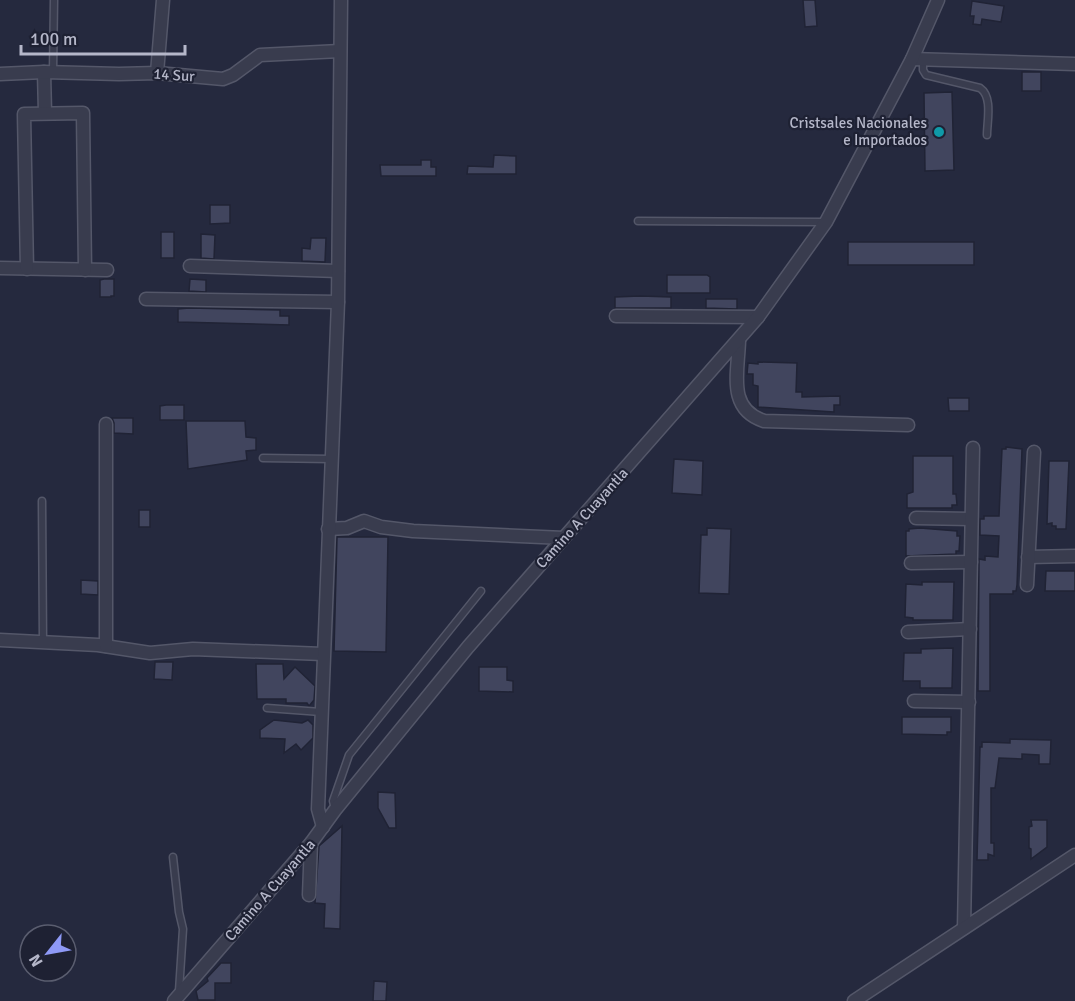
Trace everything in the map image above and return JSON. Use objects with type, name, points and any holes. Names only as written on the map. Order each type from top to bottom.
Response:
[{"type":"street","points":[[157,73],[163,0]]},
{"type":"street","points":[[323,827],[318,809],[338,302],[341,0]]},
{"type":"street","name":"Camino A Cuayantla","points":[[176,999],[311,843],[335,810],[468,647],[758,317],[826,222],[918,58],[938,0]]},
{"type":"street","name":"14 Sur","points":[[0,74],[157,73],[223,79],[233,75],[260,55],[340,51]]},
{"type":"street","points":[[918,58],[1075,64]]},
{"type":"street","points":[[45,113],[48,72]]},
{"type":"street","points":[[27,269],[24,114],[84,113],[85,270]]},
{"type":"street","points":[[190,266],[338,272]]},
{"type":"street","points":[[0,268],[107,270]]},
{"type":"street","points":[[146,299],[338,302]]},
{"type":"street","points":[[615,316],[758,317]]},
{"type":"street","points":[[739,341],[737,394],[743,407],[752,417],[764,421],[908,425]]},
{"type":"street","points":[[106,423],[106,646]]},
{"type":"street","points":[[964,928],[973,448]]},
{"type":"street","points":[[1027,585],[1034,452]]},
{"type":"street","points":[[916,518],[971,519]]},
{"type":"street","points":[[328,529],[346,528],[364,521],[381,527],[413,531],[564,538]]},
{"type":"street","points":[[1028,557],[1075,556]]},
{"type":"street","points":[[911,563],[971,562]]},
{"type":"street","points":[[908,632],[970,630]]},
{"type":"street","points":[[0,640],[106,646],[150,653],[193,649],[323,654]]},
{"type":"street","points":[[914,701],[969,702]]},
{"type":"street","points":[[309,895],[311,843]]},
{"type":"street","points":[[854,1001],[1075,855]]},
{"type":"lane","points":[[48,72],[54,0]]},
{"type":"lane","points":[[918,58],[926,75],[980,88],[985,92],[988,98],[987,135]]},
{"type":"lane","points":[[639,221],[826,222]]},
{"type":"lane","points":[[263,458],[331,459]]},
{"type":"lane","points":[[42,501],[43,642]]},
{"type":"lane","points":[[335,810],[333,801],[349,755],[481,591]]},
{"type":"lane","points":[[267,708],[321,712]]},
{"type":"lane","points":[[173,857],[178,912],[183,929],[176,999]]},
{"type":"building","points":[[803,0],[815,0],[817,26],[805,27]]},
{"type":"building","points":[[972,1],[1004,6],[1001,22],[982,19],[981,25],[973,24],[974,16],[970,16]]},
{"type":"building","points":[[1022,72],[1041,72],[1041,91],[1022,91]]},
{"type":"building","name":"Cristsales Nacionales e Importados","points":[[952,92],[954,170],[925,171],[924,93]]},
{"type":"building","points":[[494,155],[516,156],[516,174],[467,174],[468,166],[493,167]]},
{"type":"building","points":[[421,160],[431,160],[431,167],[436,167],[436,176],[381,176],[380,165],[421,165]]},
{"type":"building","points":[[210,205],[230,205],[230,223],[210,224]]},
{"type":"building","points":[[161,232],[174,232],[174,258],[161,258]]},
{"type":"building","points":[[201,234],[215,235],[214,259],[201,258]]},
{"type":"building","points":[[311,238],[326,238],[325,262],[302,261],[302,248],[310,249]]},
{"type":"building","points":[[848,242],[974,242],[974,265],[848,265]]},
{"type":"building","points":[[667,275],[707,275],[710,277],[710,293],[667,293]]},
{"type":"building","points":[[114,279],[114,296],[100,297],[100,280]]},
{"type":"building","points":[[190,279],[206,280],[206,292],[189,291]]},
{"type":"building","points":[[615,297],[671,297],[671,308],[615,308]]},
{"type":"building","points":[[706,299],[737,299],[737,309],[706,308]]},
{"type":"building","points":[[178,309],[280,310],[280,316],[289,316],[289,325],[178,322]]},
{"type":"building","points":[[758,362],[797,363],[796,392],[802,392],[802,397],[840,396],[840,405],[834,405],[834,412],[758,407],[758,386],[753,385],[753,374],[747,374],[748,363],[758,364]]},
{"type":"building","points":[[948,398],[969,398],[969,411],[949,411]]},
{"type":"building","points":[[184,405],[184,420],[160,420],[160,406]]},
{"type":"building","points":[[112,418],[133,418],[133,434],[114,433]]},
{"type":"building","points":[[186,421],[245,421],[246,437],[256,438],[256,450],[246,451],[247,460],[188,469]]},
{"type":"building","points":[[1006,447],[1022,449],[1017,585],[1013,594],[990,594],[990,691],[978,691],[979,559],[985,560],[985,556],[998,557],[999,536],[980,535],[980,519],[984,519],[984,516],[999,516],[1002,449]]},
{"type":"building","points":[[913,456],[953,456],[953,494],[956,494],[957,505],[952,505],[952,508],[907,508],[907,494],[913,492]]},
{"type":"building","points":[[674,459],[703,461],[702,495],[672,493]]},
{"type":"building","points":[[1049,461],[1069,461],[1066,529],[1056,529],[1052,523],[1047,524]]},
{"type":"building","points":[[139,510],[150,510],[150,527],[139,527]]},
{"type":"building","points":[[707,528],[731,529],[729,594],[699,593],[701,535],[707,535]]},
{"type":"building","points":[[920,528],[957,531],[957,536],[960,536],[959,551],[956,551],[956,554],[906,556],[906,531]]},
{"type":"building","points":[[337,537],[388,537],[386,652],[334,651]]},
{"type":"building","points":[[1046,571],[1075,571],[1075,591],[1045,591]]},
{"type":"building","points":[[81,580],[98,581],[98,595],[81,594]]},
{"type":"building","points":[[922,582],[954,582],[953,620],[913,620],[913,618],[905,617],[906,584],[922,585]]},
{"type":"building","points":[[953,648],[952,688],[920,688],[920,681],[903,681],[904,653],[921,653],[921,649]]},
{"type":"building","points":[[155,662],[173,662],[172,680],[154,679]]},
{"type":"building","points":[[256,664],[283,664],[284,679],[295,667],[315,686],[314,700],[309,706],[307,703],[286,703],[286,699],[257,699]]},
{"type":"building","points":[[479,667],[507,667],[507,680],[513,681],[513,692],[479,691]]},
{"type":"building","points":[[902,717],[951,717],[951,732],[947,732],[947,735],[902,734]]},
{"type":"building","points":[[274,720],[302,723],[308,720],[313,725],[313,738],[301,750],[296,744],[284,753],[285,739],[260,738],[260,730]]},
{"type":"building","points":[[1010,739],[1051,740],[1050,764],[1039,764],[1039,755],[1022,754],[1022,759],[999,758],[995,788],[991,788],[991,843],[994,843],[994,856],[988,854],[988,860],[977,860],[980,747],[982,747],[982,742],[1010,743]]},
{"type":"building","points":[[378,792],[395,793],[396,828],[389,828],[378,808]]},
{"type":"building","points":[[1031,820],[1047,820],[1047,847],[1031,859],[1029,827],[1032,826]]},
{"type":"building","points":[[342,826],[340,929],[324,928],[325,904],[315,903],[319,846]]},
{"type":"building","points":[[221,963],[231,963],[231,983],[215,983],[215,1000],[198,1000],[196,991],[208,981],[207,978]]},
{"type":"building","points":[[374,981],[387,982],[386,1001],[373,1001]]},
{"type":"place","name":"Cristsales Nacionales e Importados","points":[[939,132]]}]
